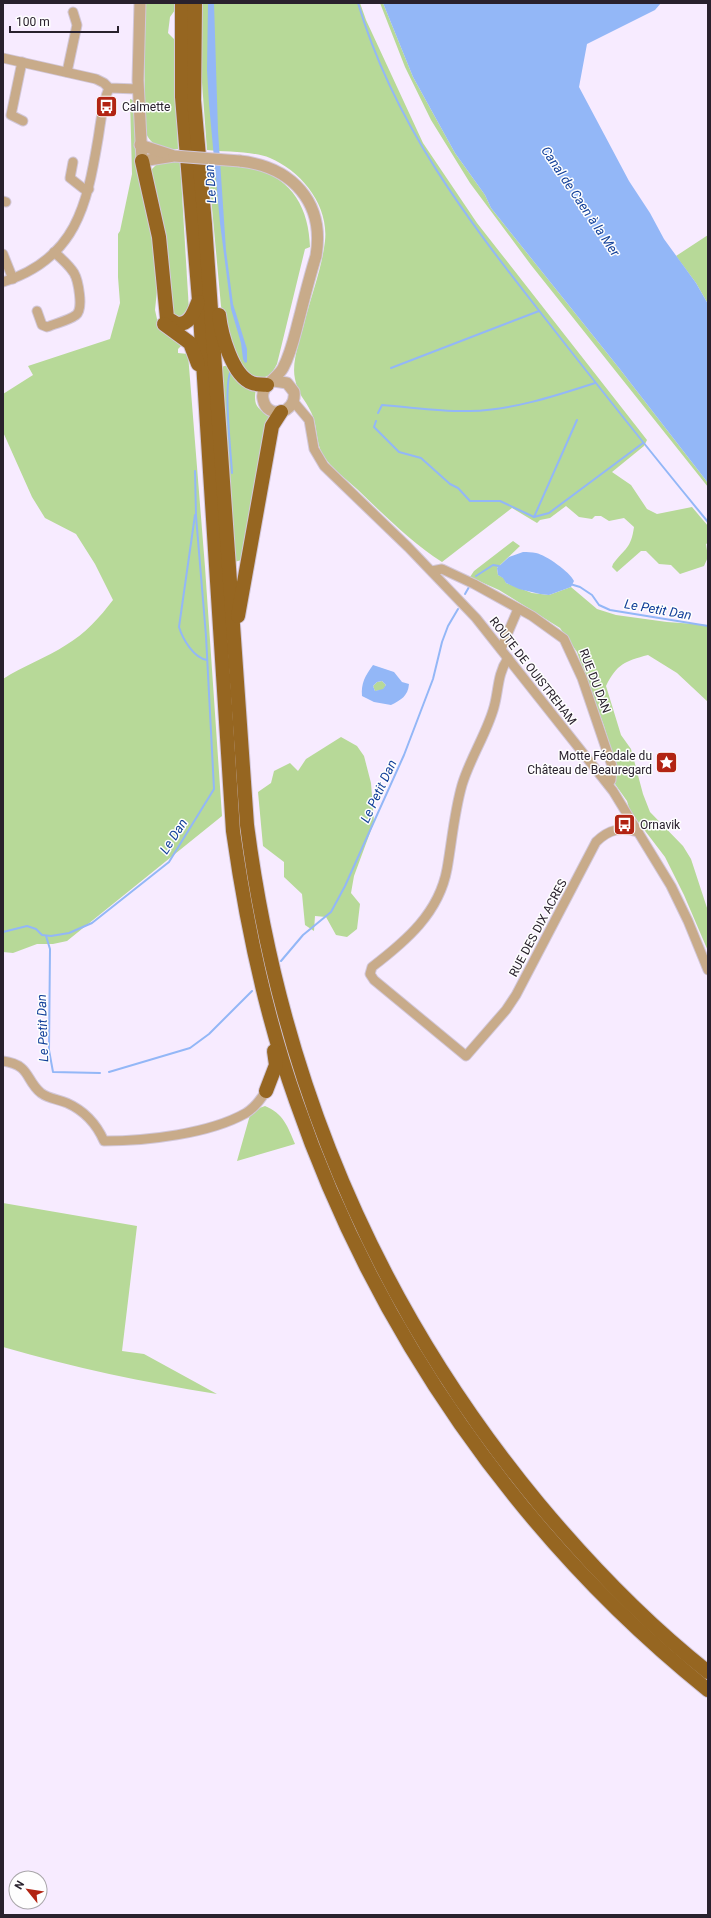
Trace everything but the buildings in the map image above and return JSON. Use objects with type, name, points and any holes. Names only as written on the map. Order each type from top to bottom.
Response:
[{"type":"highway","points":[[182,3],[182,97],[199,300],[233,831],[249,930],[276,1040],[295,1100],[335,1201],[381,1295],[430,1378],[462,1427],[532,1517],[577,1569],[638,1629],[708,1690]]},
{"type":"highway","points":[[194,3],[194,100],[205,224],[247,825],[252,869],[268,952],[301,1074],[324,1140],[348,1198],[376,1256],[414,1325],[477,1424],[514,1474],[573,1544],[637,1609],[708,1672]]},
{"type":"highway","points":[[142,161],[158,237],[163,270],[165,310],[169,320],[180,324],[190,320],[199,300]]},
{"type":"highway","points":[[205,224],[214,275],[220,326],[227,349],[243,377],[251,383],[270,383]]},
{"type":"highway","points":[[163,270],[159,298],[159,315],[163,324],[190,342],[198,364],[204,375]]},
{"type":"highway","points":[[234,652],[238,606],[272,426],[287,408]]},
{"type":"highway","points":[[266,1091],[276,1065],[273,1049],[276,1040]]},
{"type":"highway","points":[[266,1091],[274,1086],[280,1086],[295,1100]]},
{"type":"highway","points":[[672,1641],[684,1644],[708,1663]]},
{"type":"street","points":[[140,3],[138,88],[142,161],[174,156],[240,161],[266,166],[288,178],[304,194],[316,218],[318,240],[316,256],[290,351],[283,369],[270,383],[262,397],[264,405],[273,412],[287,408],[294,392],[290,386],[284,382],[270,383]]},
{"type":"street","points":[[67,72],[77,24],[73,12]]},
{"type":"street","points":[[3,58],[96,79],[104,83],[109,88],[138,88]]},
{"type":"street","points":[[22,62],[11,115],[23,121]]},
{"type":"street","points":[[3,282],[13,279],[35,268],[54,252],[67,238],[77,223],[89,189],[103,105],[109,88]]},
{"type":"street","points":[[140,145],[174,156]]},
{"type":"street","points":[[73,162],[70,178],[84,189],[89,189]]},
{"type":"street","points":[[37,311],[42,325],[47,327],[76,315],[79,311],[80,304],[74,273],[54,252]]},
{"type":"street","points":[[3,254],[13,279]]},
{"type":"street","points":[[290,351],[290,386]]},
{"type":"street","name":"ROUTE DE OUISTREHAM","points":[[287,408],[305,416],[309,420],[314,449],[324,466],[432,571],[476,618],[608,784],[671,886],[688,921],[708,970]]},
{"type":"street","name":"RUE DU DAN","points":[[432,571],[442,569],[448,571],[548,626],[564,639],[582,678],[612,766],[611,780],[608,784]]},
{"type":"street","points":[[501,649],[518,609]]},
{"type":"street","name":"RUE DES DIX ACRES","points":[[508,658],[500,672],[494,708],[465,774],[456,811],[447,870],[439,895],[411,936],[372,967],[370,974],[374,980],[466,1056],[506,1010],[516,995],[596,842],[604,834],[614,830],[626,829],[638,832]]},
{"type":"street","points":[[3,1061],[26,1070],[36,1087],[48,1097],[67,1103],[87,1115],[97,1126],[104,1141],[122,1141],[192,1132],[225,1123],[247,1112],[262,1098],[266,1091]]},
{"type":"green space","points":[[144,3],[175,3],[175,10],[170,17],[168,33],[174,39],[178,149],[163,148],[154,144],[145,131]]},
{"type":"green space","points":[[200,3],[360,3],[366,20],[423,143],[477,223],[647,440],[644,446],[612,472],[631,485],[647,509],[657,514],[692,507],[708,526],[708,543],[706,544],[708,557],[704,566],[680,574],[671,565],[659,564],[646,551],[641,551],[617,572],[612,567],[613,564],[627,548],[633,534],[634,527],[624,518],[609,521],[601,516],[595,516],[592,519],[579,517],[566,506],[550,518],[540,520],[537,523],[512,508],[442,562],[419,546],[398,528],[330,464],[320,450],[315,422],[298,389],[294,372],[297,350],[324,251],[325,228],[322,215],[318,202],[311,191],[292,171],[281,164],[270,158],[256,154],[207,150],[201,69]]},
{"type":"green space","points":[[380,3],[383,3],[413,77],[455,153],[485,195],[491,208],[619,368],[708,483],[708,487],[531,265],[470,183],[431,120],[405,67]]},
{"type":"green space","points":[[130,99],[133,100],[137,167],[159,271],[155,310],[157,319],[161,326],[185,342],[178,349],[178,353],[188,354],[205,567],[222,816],[67,941],[53,944],[37,944],[13,953],[3,952],[3,679],[51,654],[80,636],[103,613],[113,600],[95,564],[76,534],[45,518],[32,497],[3,432],[3,394],[33,375],[28,366],[110,339],[120,303],[118,277],[118,234],[120,231],[132,174]]},
{"type":"green space","points":[[162,161],[180,161],[189,311],[187,316],[173,318],[150,171]]},
{"type":"green space","points":[[208,164],[231,165],[268,173],[289,188],[302,208],[306,220],[310,247],[305,249],[277,364],[268,376],[256,377],[246,373],[226,330],[221,306]]},
{"type":"green space","points":[[708,235],[708,304],[696,283],[676,256]]},
{"type":"green space","points":[[227,366],[256,389],[255,399],[257,406],[270,417],[242,560],[234,562],[221,368]]},
{"type":"green space","points":[[513,541],[520,546],[497,568],[498,575],[504,578],[506,583],[532,593],[549,595],[571,587],[597,609],[616,615],[667,622],[708,625],[708,702],[677,673],[648,655],[622,664],[606,686],[621,735],[631,749],[643,794],[650,812],[683,846],[691,859],[708,911],[708,951],[684,895],[665,857],[630,811],[627,801],[615,784],[616,767],[604,726],[577,652],[560,628],[499,590],[470,577],[474,571]]},
{"type":"green space","points":[[382,681],[386,685],[383,690],[375,691],[373,686],[377,682]]},
{"type":"green space","points":[[341,737],[357,746],[364,756],[371,783],[374,822],[354,876],[351,893],[360,904],[357,929],[347,937],[336,935],[326,917],[315,916],[314,931],[305,925],[302,894],[284,877],[284,862],[263,846],[258,792],[271,783],[274,771],[290,763],[298,771],[306,759]]},
{"type":"green space","points":[[265,1106],[276,1112],[281,1117],[295,1144],[237,1161],[250,1115],[254,1110]]},
{"type":"green space","points":[[3,1203],[137,1226],[122,1351],[144,1354],[217,1394],[109,1374],[56,1362],[3,1347]]},
{"type":"water","points":[[208,3],[214,3],[218,131],[226,250],[233,304],[247,349],[247,362],[245,363],[231,309],[220,223],[207,70]]},
{"type":"water","name":"Canal de Caen à la Mer","points":[[383,3],[661,3],[655,10],[587,44],[579,87],[629,181],[650,213],[664,239],[696,283],[708,304],[708,483],[619,368],[491,208],[485,195],[455,153],[413,77]]},
{"type":"water","points":[[523,552],[540,554],[557,564],[572,577],[574,581],[571,587],[549,595],[519,589],[506,583],[503,578],[498,575],[497,568],[509,557]]},
{"type":"water","points":[[373,665],[394,672],[402,682],[409,684],[406,695],[391,705],[374,702],[362,696],[363,683]],"holes":[[[382,681],[386,685],[383,689],[375,691],[373,686],[377,682]]]},
{"type":"waterway","points":[[358,3],[373,47],[391,89],[412,130],[436,169],[515,280],[625,420],[708,522]]},
{"type":"waterway","points":[[391,368],[539,311]]},
{"type":"waterway","name":"Le Dan","points":[[231,371],[229,378],[228,404],[232,473]]},
{"type":"waterway","points":[[378,413],[382,405],[459,411],[502,408],[549,397],[595,383]]},
{"type":"waterway","points":[[534,517],[577,420]]},
{"type":"waterway","points":[[376,421],[374,427],[399,452],[421,458],[450,484],[458,488],[470,501],[500,501],[534,517],[549,513],[643,443]]},
{"type":"waterway","name":"Le Dan","points":[[3,932],[27,926],[36,929],[42,935],[51,936],[69,933],[92,923],[169,862],[214,789],[206,636],[196,516],[195,471]]},
{"type":"waterway","name":"Le Dan","points":[[195,515],[179,627],[183,637],[193,652],[202,659],[207,660]]},
{"type":"waterway","name":"Le Petit Dan","points":[[476,576],[493,565],[499,566]]},
{"type":"waterway","name":"Le Petit Dan","points":[[570,584],[580,587],[592,595],[599,605],[610,610],[708,626]]},
{"type":"waterway","name":"Le Petit Dan","points":[[465,594],[469,587]]},
{"type":"waterway","name":"Le Petit Dan","points":[[281,961],[303,935],[331,912],[345,886],[404,755],[433,679],[442,642],[448,626],[458,609]]},
{"type":"waterway","name":"Le Petit Dan","points":[[46,936],[50,949],[49,1050],[53,1072],[100,1073]]},
{"type":"waterway","name":"Le Petit Dan","points":[[109,1072],[190,1048],[209,1034],[252,991]]},
{"type":"place","name":"Calmette","points":[[107,107]]},
{"type":"place","name":"Motte Féodale du Château de Beauregard","points":[[667,763]]},
{"type":"place","name":"Ornavik","points":[[625,825]]}]
